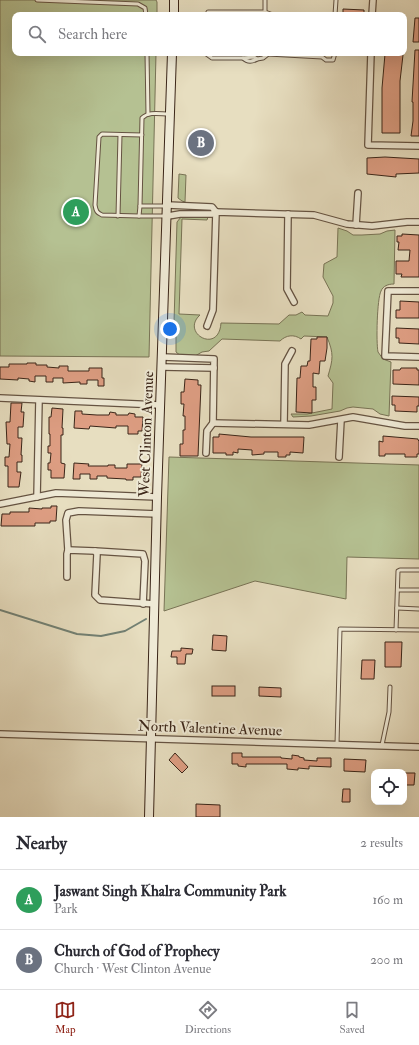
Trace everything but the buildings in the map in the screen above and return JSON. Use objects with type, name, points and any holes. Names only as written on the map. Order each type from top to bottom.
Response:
[{"type":"main road","points":[[174,0],[174,12]]},
{"type":"main road","name":"West Clinton Avenue","points":[[149,817],[157,497],[168,216],[172,56]]},
{"type":"street","points":[[372,12],[373,0]]},
{"type":"street","points":[[371,56],[368,145],[419,146]]},
{"type":"street","points":[[356,225],[358,194]]},
{"type":"street","points":[[168,206],[212,207],[216,212],[213,310],[207,326]]},
{"type":"street","points":[[168,216],[180,214],[212,214],[216,212],[314,215],[347,224],[372,226],[419,222]]},
{"type":"street","points":[[288,214],[287,289],[294,302]]},
{"type":"street","points":[[419,291],[388,291],[385,356],[419,357]]},
{"type":"street","points":[[284,424],[285,364],[292,351]]},
{"type":"street","points":[[163,357],[214,359],[213,423],[207,431],[206,454]]},
{"type":"street","points":[[162,367],[214,368]]},
{"type":"street","points":[[0,398],[160,405]]},
{"type":"street","points":[[37,496],[39,400]]},
{"type":"street","points":[[213,423],[310,425],[353,417],[405,426],[419,426]]},
{"type":"street","points":[[339,458],[341,420]]},
{"type":"street","points":[[0,504],[56,492],[157,497]]},
{"type":"street","points":[[67,577],[66,554],[68,550],[66,520],[68,513],[79,511],[157,514]]},
{"type":"street","points":[[68,550],[143,554],[145,561],[144,604]]},
{"type":"street","points":[[95,551],[97,554],[95,595],[100,600],[155,604]]},
{"type":"street","name":"North Valentine Avenue","points":[[0,734],[419,747]]},
{"type":"lane","points":[[37,0],[138,4],[145,8],[146,12]]},
{"type":"lane","points":[[208,12],[265,12],[266,0]]},
{"type":"lane","points":[[335,12],[336,0]]},
{"type":"lane","points":[[147,56],[148,114]]},
{"type":"lane","points":[[209,56],[212,58],[254,57],[257,59],[266,56]]},
{"type":"lane","points":[[304,56],[322,57],[326,60],[333,60],[334,56]]},
{"type":"lane","points":[[139,216],[142,118],[148,114],[170,114]]},
{"type":"lane","points":[[142,135],[102,134],[99,137],[95,205],[96,210],[98,214],[102,215],[168,216]]},
{"type":"lane","points":[[118,216],[120,135]]},
{"type":"lane","points":[[140,206],[168,206]]},
{"type":"lane","points":[[396,630],[398,571],[419,570]]},
{"type":"lane","points":[[398,590],[419,590]]},
{"type":"lane","points":[[397,608],[419,609]]},
{"type":"lane","points":[[337,744],[340,629],[419,630]]},
{"type":"lane","points":[[382,745],[388,712],[390,687]]},
{"type":"green space","points":[[0,0],[156,0],[157,12],[12,12],[12,56],[156,56],[149,357],[0,356]]},
{"type":"green space","points":[[179,174],[186,175],[185,202],[178,198]]},
{"type":"green space","points":[[181,217],[208,217],[207,220],[182,219],[179,314],[200,315],[195,322],[197,334],[202,338],[208,339],[214,338],[219,333],[221,323],[279,324],[289,315],[296,315],[302,312],[305,315],[328,316],[333,303],[333,296],[323,277],[324,264],[337,257],[338,228],[353,235],[380,234],[395,230],[394,284],[386,286],[381,291],[377,321],[378,352],[383,359],[391,362],[389,416],[380,414],[373,409],[353,407],[311,416],[293,417],[291,414],[307,414],[332,409],[333,383],[328,376],[332,361],[332,352],[327,337],[304,336],[301,339],[296,336],[290,336],[285,337],[280,341],[222,339],[209,351],[202,352],[195,356],[181,356],[176,352],[176,327],[174,322],[177,222]]},
{"type":"green space","points":[[169,457],[419,465],[419,559],[347,557],[346,599],[255,581],[164,611]]},
{"type":"waterway","points":[[0,610],[77,634],[101,636],[125,631],[146,619]]},
{"type":"place","name":"Church of God of Prophecy","points":[[201,143]]},
{"type":"place","name":"Jaswant Singh Khalra Community Park","points":[[76,212]]}]
